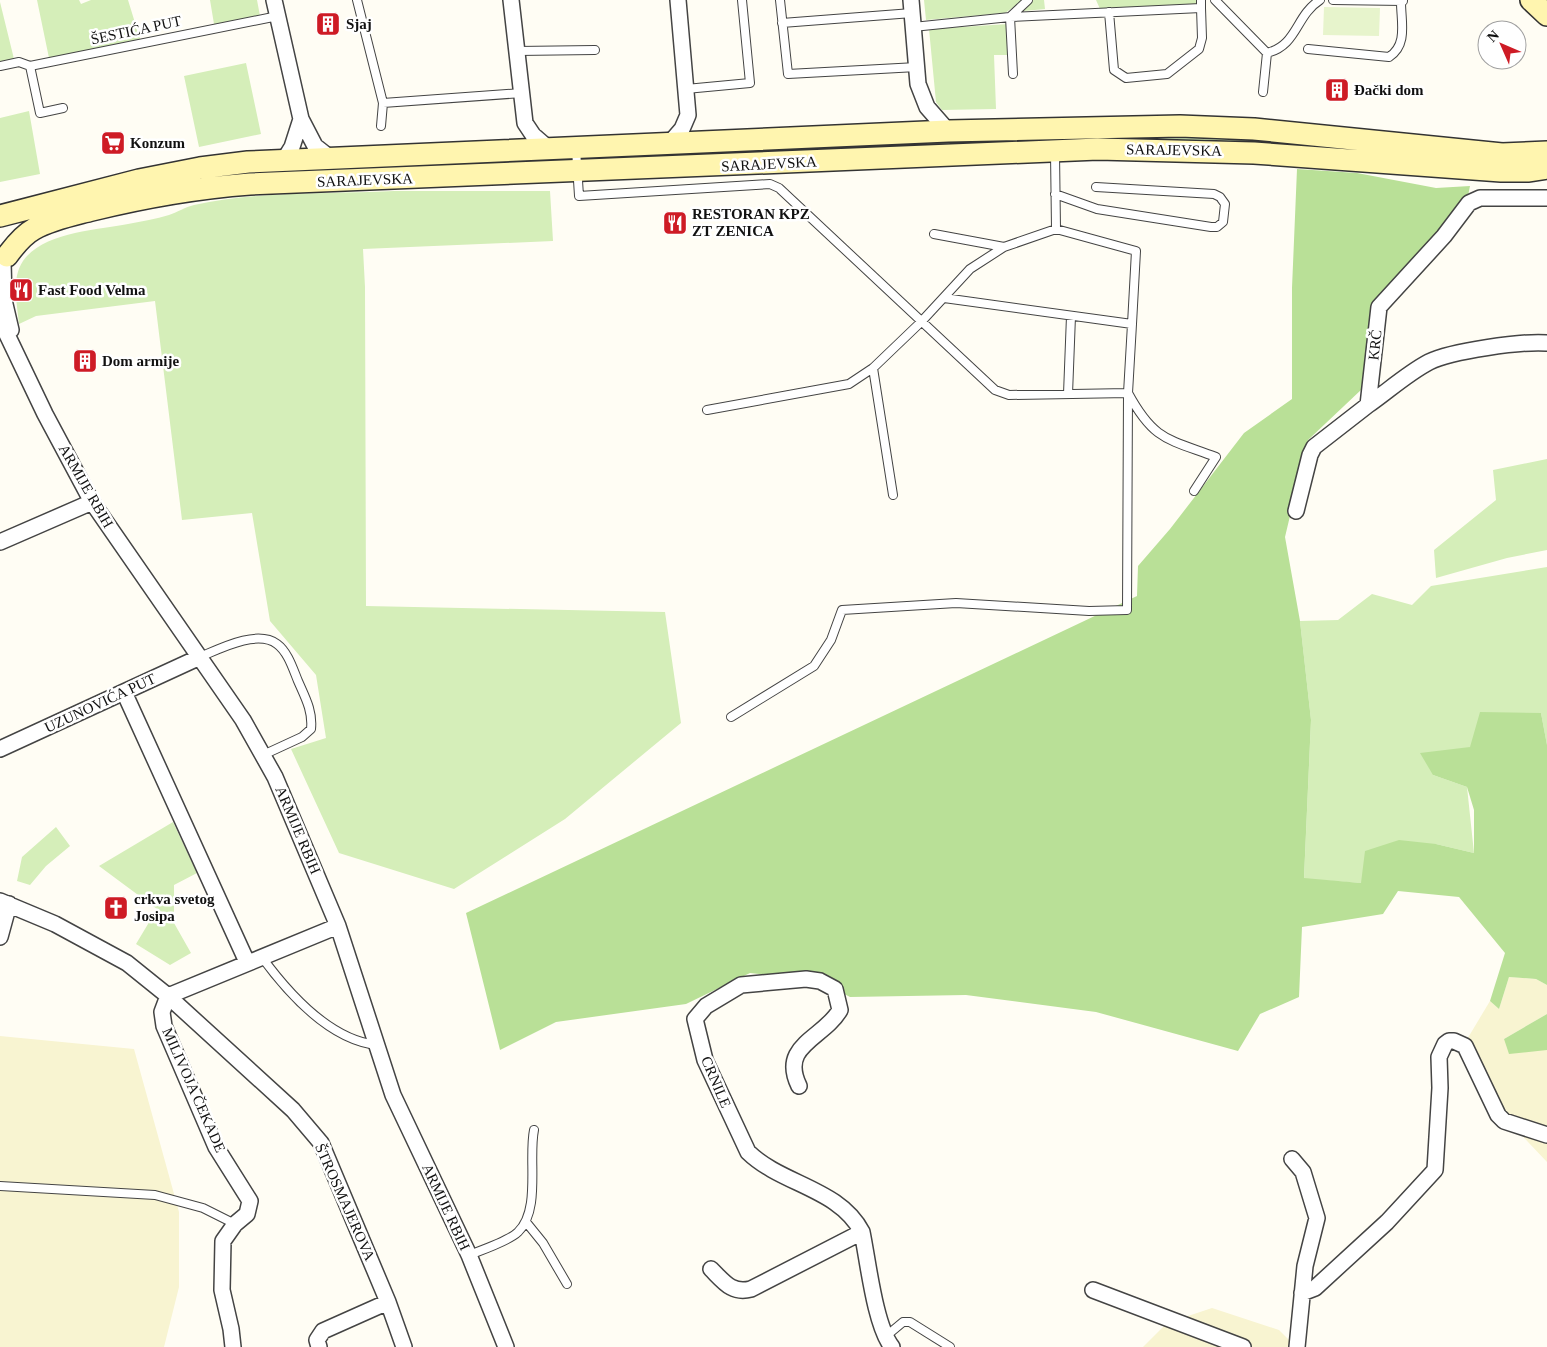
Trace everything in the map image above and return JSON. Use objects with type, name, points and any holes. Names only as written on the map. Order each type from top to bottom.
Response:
[{"type":"main road","points":[[1531,0],[1547,15]]},
{"type":"main road","name":"SARAJEVSKA","points":[[4,261],[17,242],[33,229],[52,221],[144,197],[193,189],[250,184],[578,171],[1055,140],[1180,126],[1244,129],[1502,154],[1547,152]]},
{"type":"main road","name":"SARAJEVSKA","points":[[0,218],[174,173],[219,166],[284,160],[548,148],[576,149],[948,131],[1055,140],[1098,149],[1189,150],[1394,161],[1501,171],[1529,171],[1547,168]]},
{"type":"main road","points":[[0,218],[8,230],[10,239],[4,261]]},
{"type":"street","points":[[274,0],[300,119],[315,146],[330,157]]},
{"type":"street","points":[[511,0],[525,123],[533,136],[548,148]]},
{"type":"street","points":[[669,144],[682,129],[688,115],[678,0]]},
{"type":"street","points":[[912,13],[918,84],[927,107],[948,131]]},
{"type":"street","points":[[284,160],[292,147],[300,119]]},
{"type":"street","name":"KRČ","points":[[1368,405],[1379,307],[1444,236],[1469,202],[1480,198],[1547,198]]},
{"type":"street","name":"ARMIJE RBIH","points":[[4,261],[4,300],[15,351]]},
{"type":"street","name":"ARMIJE RBIH","points":[[0,320],[45,414],[92,502],[243,720],[275,777],[338,926],[393,1095],[469,1255],[506,1347]]},
{"type":"street","points":[[1296,511],[1310,455],[1314,448],[1368,405],[1430,362],[1482,348],[1547,343]]},
{"type":"street","points":[[0,542],[92,502]]},
{"type":"street","name":"UZUNOVIĆA PUT","points":[[0,748],[200,657]]},
{"type":"street","points":[[124,692],[254,959]]},
{"type":"street","points":[[0,937],[5,902]]},
{"type":"street","name":"ŠTROSMAJEROVA","points":[[5,902],[54,924],[127,963],[168,996],[293,1110],[321,1143],[388,1302],[404,1347]]},
{"type":"street","points":[[168,996],[338,926]]},
{"type":"street","name":"CRNILE","points":[[800,1086],[794,1075],[794,1060],[801,1047],[833,1022],[840,1010],[835,989],[820,981],[806,979],[741,985],[706,1006],[695,1019],[705,1060],[748,1152],[758,1162],[843,1207],[855,1219],[862,1232],[888,1342]]},
{"type":"street","name":"MILIVOJA ČEKADE","points":[[168,996],[162,1012],[164,1026],[216,1147],[250,1201],[247,1214],[235,1224],[223,1240],[222,1290],[231,1329],[232,1347]]},
{"type":"street","points":[[1302,1293],[1315,1288],[1344,1262],[1393,1216],[1435,1170],[1440,1088],[1439,1057],[1445,1044],[1449,1041],[1465,1046],[1498,1115],[1504,1121],[1547,1135]]},
{"type":"street","points":[[1292,1159],[1303,1172],[1317,1218],[1305,1266],[1298,1347]]},
{"type":"street","points":[[711,1269],[732,1289],[737,1291],[751,1289],[862,1232]]},
{"type":"street","points":[[1093,1290],[1243,1347]]},
{"type":"street","points":[[319,1347],[317,1340],[323,1330],[388,1302]]},
{"type":"lane","points":[[358,0],[383,103],[381,126]]},
{"type":"lane","points":[[686,90],[750,83],[742,0]]},
{"type":"lane","points":[[780,0],[788,74],[917,67]]},
{"type":"lane","points":[[1013,74],[1010,17],[1028,0]]},
{"type":"lane","points":[[1215,0],[1267,53]]},
{"type":"lane","points":[[1267,53],[1280,50],[1290,40],[1309,7],[1320,0]]},
{"type":"lane","points":[[1308,49],[1390,57],[1398,51],[1401,45],[1402,1],[1333,0]]},
{"type":"lane","points":[[782,23],[912,13],[1010,17],[1109,12],[1200,4],[1202,38],[1199,50],[1167,74],[1126,78],[1114,70],[1109,12]]},
{"type":"lane","name":"ŠESTIĆA PUT","points":[[0,66],[20,62],[30,66],[278,16]]},
{"type":"lane","points":[[517,51],[595,50]]},
{"type":"lane","points":[[1263,92],[1267,53]]},
{"type":"lane","points":[[30,66],[40,113],[63,108]]},
{"type":"lane","points":[[383,103],[522,93]]},
{"type":"lane","points":[[1055,140],[1056,229]]},
{"type":"lane","points":[[576,149],[578,196],[770,184],[779,188],[995,390],[1009,395],[1128,393]]},
{"type":"lane","points":[[1055,194],[1097,210],[1211,227],[1217,227],[1223,222],[1225,204],[1220,197],[1214,194],[1096,187]]},
{"type":"lane","points":[[707,410],[849,384],[873,368],[921,322],[970,269],[1004,247],[1056,229],[1136,251],[1128,393],[1127,610],[1089,611],[956,603],[842,610],[831,640],[814,666],[731,717]]},
{"type":"lane","points":[[934,234],[1004,247]]},
{"type":"lane","points":[[944,298],[1132,324]]},
{"type":"lane","points":[[1068,394],[1071,316]]},
{"type":"lane","points":[[873,368],[894,495]]},
{"type":"lane","points":[[1128,393],[1141,416],[1162,436],[1216,457],[1194,491]]},
{"type":"lane","points":[[200,657],[232,643],[252,639],[277,644],[284,653],[310,709],[311,729],[302,737],[263,755]]},
{"type":"lane","points":[[254,959],[277,977],[330,1026],[360,1043],[377,1044]]},
{"type":"lane","points":[[469,1255],[517,1233],[526,1222],[531,1203],[531,1147],[534,1130]]},
{"type":"lane","points":[[0,1186],[155,1196],[203,1208],[235,1224]]},
{"type":"lane","points":[[526,1222],[543,1243],[567,1284]]},
{"type":"lane","points":[[888,1342],[903,1322],[910,1322],[950,1347]]},
{"type":"shaded area","points":[[1509,977],[1536,979],[1547,985],[1547,1014],[1504,1039],[1534,1050],[1547,1050],[1547,1162],[1494,1106],[1463,1046],[1490,1001],[1499,1009]]},
{"type":"shaded area","points":[[0,1036],[134,1049],[179,1212],[179,1287],[164,1347],[0,1347]]},
{"type":"shaded area","points":[[1212,1308],[1279,1330],[1296,1347],[1143,1347],[1167,1323]]},
{"type":"green space","points":[[37,0],[79,0],[81,4],[91,0],[128,0],[140,39],[49,58]]},
{"type":"green space","points":[[210,0],[257,0],[260,16],[214,24]]},
{"type":"green space","points":[[924,0],[1024,0],[1005,13],[926,20]]},
{"type":"green space","points":[[1028,0],[1044,0],[1045,9],[1024,11],[1021,6]]},
{"type":"green space","points":[[1096,0],[1201,0],[1201,8],[1109,12],[1100,9]]},
{"type":"green space","points":[[0,2],[14,59],[0,62]]},
{"type":"green space","points":[[1324,7],[1380,8],[1379,36],[1323,35]]},
{"type":"green space","points":[[1009,24],[1011,55],[994,55],[996,109],[942,110],[936,102],[929,29]]},
{"type":"green space","points":[[246,63],[261,134],[199,147],[184,76]]},
{"type":"green space","points":[[29,111],[40,174],[0,182],[0,118]]},
{"type":"green space","points":[[1185,135],[1246,137],[1493,161],[1105,142],[1105,138]]},
{"type":"green space","points":[[1014,138],[1024,141],[677,157],[705,149]]},
{"type":"green space","points":[[1297,169],[1357,173],[1436,188],[1470,186],[1468,196],[1447,227],[1375,306],[1362,389],[1308,440],[1285,537],[1300,621],[1311,720],[1304,878],[1361,883],[1365,851],[1399,840],[1436,844],[1474,853],[1474,810],[1467,787],[1433,775],[1420,753],[1470,747],[1480,712],[1541,713],[1547,745],[1547,985],[1536,979],[1509,977],[1499,1009],[1490,1001],[1505,953],[1459,897],[1398,891],[1383,914],[1302,927],[1299,997],[1260,1014],[1238,1051],[1096,1012],[966,995],[850,997],[820,981],[750,973],[686,1004],[556,1022],[500,1050],[466,913],[1137,596],[1138,566],[1170,529],[1244,433],[1292,399],[1292,288]]},
{"type":"green space","points":[[394,191],[550,191],[553,241],[363,249],[365,287],[366,606],[665,612],[681,723],[565,819],[454,889],[339,853],[291,749],[326,738],[316,675],[270,621],[252,513],[182,520],[155,301],[36,316],[19,324],[16,300],[17,275],[23,261],[32,251],[57,238],[159,218],[191,206],[243,197]]},
{"type":"green space","points":[[1547,459],[1547,550],[1507,558],[1436,578],[1434,550],[1496,500],[1493,470]]},
{"type":"green space","points":[[1547,567],[1547,745],[1541,713],[1470,747],[1433,775],[1467,787],[1474,853],[1436,844],[1361,883],[1304,879],[1311,720],[1300,621],[1338,620],[1372,594],[1412,605],[1431,586]]},
{"type":"green space","points":[[173,822],[197,873],[174,885],[174,923],[191,953],[170,965],[136,944],[157,909],[99,866]]},
{"type":"green space","points":[[56,827],[70,846],[46,866],[30,885],[17,881],[22,857]]},
{"type":"green space","points":[[1547,1014],[1547,1050],[1509,1054],[1504,1039]]},
{"type":"place","name":"Sjaj","points":[[328,24]]},
{"type":"place","name":"Đački dom","points":[[1337,90]]},
{"type":"place","name":"Konzum","points":[[113,143]]},
{"type":"place","name":"RESTORAN KPZ ZT ZENICA","points":[[675,223]]},
{"type":"place","name":"Fast Food Velma","points":[[21,290]]},
{"type":"place","name":"Dom armije","points":[[85,361]]},
{"type":"place","name":"crkva svetog Josipa","points":[[116,908]]}]
